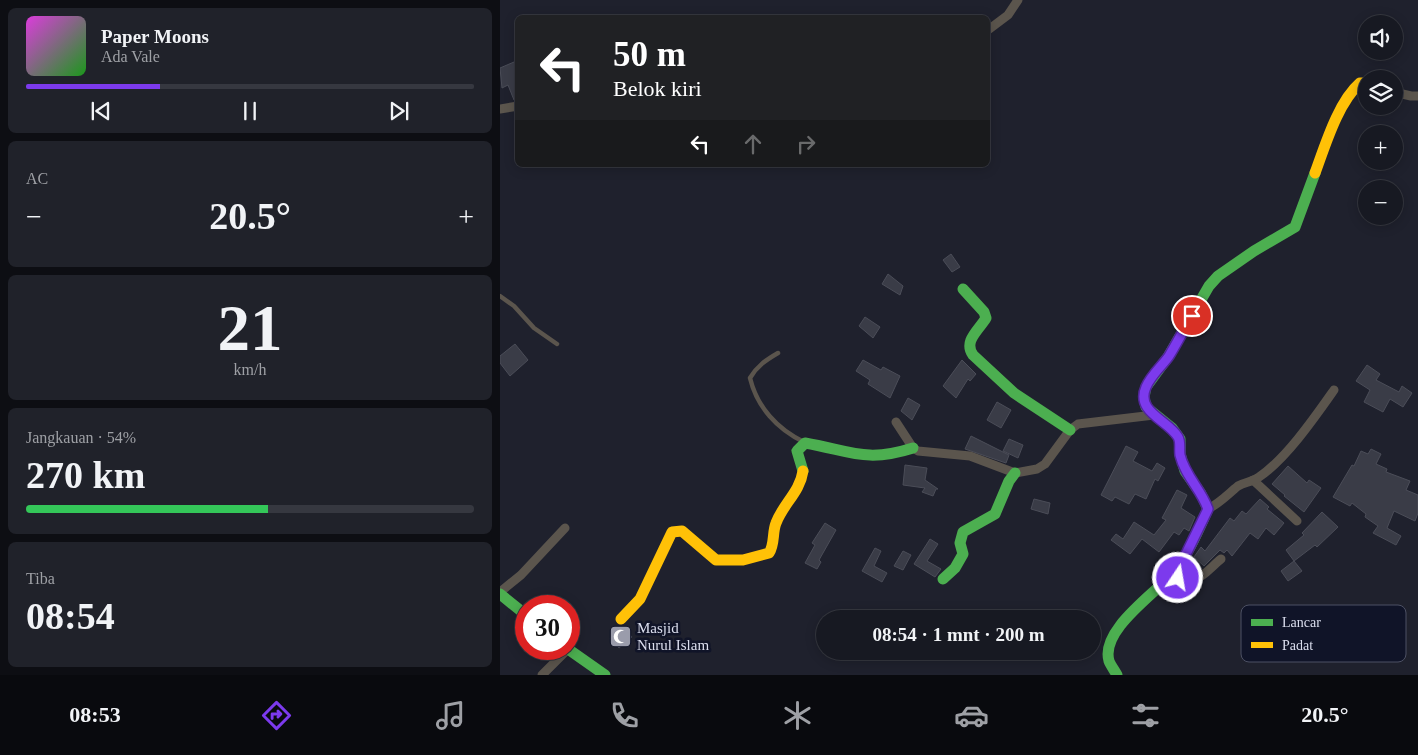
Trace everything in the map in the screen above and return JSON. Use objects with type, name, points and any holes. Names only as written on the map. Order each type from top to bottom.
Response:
[{"type":"street","points":[[990,28],[1008,15],[1018,0]]},
{"type":"street","points":[[1208,509],[1201,494],[1185,471],[1180,454],[1180,439],[1172,428],[1146,407],[1144,397],[1146,387],[1168,357],[1209,286],[1218,276],[1254,251],[1293,230],[1324,146],[1352,90],[1358,85]]},
{"type":"street","points":[[1403,94],[1418,96]]},
{"type":"street","points":[[500,109],[515,106]]},
{"type":"street","points":[[963,289],[984,312],[986,318],[969,344],[969,350],[973,356],[998,382],[1020,400],[1070,430]]},
{"type":"street","points":[[1117,675],[1111,668],[1108,657],[1112,640],[1133,611],[1172,575],[1187,552],[1208,509],[1219,504],[1242,484],[1254,480],[1266,471],[1305,430],[1334,390]]},
{"type":"street","points":[[896,422],[913,448],[926,453],[970,456],[1014,473],[1037,469],[1045,464],[1070,430],[1078,424],[1087,421],[1154,415]]},
{"type":"street","points":[[621,619],[640,599],[672,532],[682,531],[693,538],[710,557],[718,561],[745,560],[768,553],[772,548],[777,520],[801,480],[803,468],[797,451],[805,443],[867,458],[881,457],[913,448]]},
{"type":"street","points":[[943,579],[955,568],[963,554],[960,543],[963,532],[995,514],[1014,473]]},
{"type":"street","points":[[1254,480],[1297,521]]},
{"type":"street","points":[[515,606],[500,593],[521,575],[565,528]]},
{"type":"street","points":[[1172,575],[1191,582],[1197,580],[1221,559]]},
{"type":"street","points":[[580,657],[605,675]]},
{"type":"street","points":[[542,675],[557,660]]},
{"type":"lane","points":[[500,296],[514,306],[534,328],[557,344]]},
{"type":"lane","points":[[778,354],[762,362],[754,371],[750,378],[753,392],[773,421],[784,432],[805,443]]},
{"type":"building","points":[[514,62],[515,64],[515,100],[508,85],[502,88],[500,68]]},
{"type":"building","points":[[951,254],[960,267],[952,272],[943,260]]},
{"type":"building","points":[[888,274],[903,286],[900,295],[882,284]]},
{"type":"building","points":[[865,317],[880,327],[873,338],[859,326]]},
{"type":"building","points":[[515,344],[528,360],[510,376],[500,363],[500,356]]},
{"type":"building","points":[[863,360],[881,370],[883,367],[900,376],[890,398],[868,384],[870,380],[856,371]]},
{"type":"building","points":[[962,360],[976,374],[970,381],[968,379],[956,398],[943,386]]},
{"type":"building","points":[[1367,365],[1380,374],[1376,380],[1399,392],[1402,386],[1412,393],[1403,407],[1390,399],[1383,412],[1364,402],[1370,390],[1356,381]]},
{"type":"building","points":[[908,398],[920,405],[912,420],[901,411]]},
{"type":"building","points":[[997,402],[1011,410],[1001,428],[987,420]]},
{"type":"building","points":[[971,436],[1009,455],[1006,463],[965,449]]},
{"type":"building","points":[[1009,439],[1023,445],[1018,458],[1003,451]]},
{"type":"building","points":[[1126,446],[1138,452],[1133,461],[1152,471],[1157,463],[1165,468],[1158,481],[1155,479],[1146,499],[1135,494],[1129,504],[1115,497],[1112,501],[1101,495]]},
{"type":"building","points":[[1371,449],[1381,454],[1376,464],[1387,469],[1386,472],[1410,481],[1406,490],[1418,495],[1418,513],[1415,521],[1394,511],[1387,528],[1401,536],[1396,545],[1373,533],[1378,526],[1365,517],[1366,514],[1352,503],[1350,506],[1333,497],[1352,465],[1354,466],[1361,451],[1368,454]]},
{"type":"building","points":[[905,465],[927,468],[925,480],[938,489],[936,489],[933,496],[922,492],[925,488],[903,485]]},
{"type":"building","points":[[1288,466],[1307,483],[1309,480],[1321,488],[1304,512],[1272,484]]},
{"type":"building","points":[[1177,490],[1187,495],[1181,508],[1195,517],[1189,531],[1184,528],[1179,535],[1174,532],[1159,552],[1142,539],[1130,554],[1111,540],[1116,534],[1123,539],[1134,522],[1154,535],[1166,520],[1162,518]]},
{"type":"building","points":[[1034,499],[1050,503],[1048,514],[1031,509]]},
{"type":"building","points":[[1260,499],[1269,507],[1267,509],[1284,523],[1274,535],[1266,528],[1258,539],[1250,533],[1232,556],[1227,550],[1224,553],[1220,550],[1204,566],[1194,557],[1201,547],[1205,551],[1230,518],[1234,521],[1242,511],[1246,514]]},
{"type":"building","points":[[1322,512],[1338,527],[1317,547],[1315,545],[1294,561],[1286,550],[1304,535],[1302,533]]},
{"type":"building","points":[[825,523],[836,530],[819,560],[821,562],[817,569],[805,563],[815,545],[812,543]]},
{"type":"building","points":[[930,539],[938,544],[927,561],[941,569],[935,577],[914,564]]},
{"type":"building","points":[[875,548],[881,551],[874,566],[887,573],[882,582],[862,571]]},
{"type":"building","points":[[903,551],[911,555],[903,570],[894,566]]},
{"type":"building","points":[[1294,561],[1302,571],[1288,581],[1281,571]]},
{"type":"building","name":"Masjid Nurul Islam","points":[[623,627],[632,637],[619,648],[610,638]]},
{"type":"traffic: fast","points":[[1117,675],[1109,661],[1108,649],[1113,637],[1131,613],[1173,573],[1192,542],[1208,509],[1201,494],[1185,471],[1180,454],[1180,439],[1172,428],[1146,407],[1144,397],[1146,387],[1168,357],[1209,286],[1218,276],[1254,251],[1295,227],[1315,173]]},
{"type":"traffic: fast","points":[[963,289],[984,312],[986,318],[971,340],[970,350],[973,355],[1014,393],[1070,430]]},
{"type":"traffic: fast","points":[[803,471],[797,451],[805,443],[870,455],[883,455],[913,448]]},
{"type":"traffic: fast","points":[[943,579],[955,568],[963,554],[960,543],[963,532],[995,514],[1009,481],[1015,473]]},
{"type":"traffic: fast","points":[[500,594],[515,606]]},
{"type":"traffic: fast","points":[[580,657],[605,675]]},
{"type":"traffic: slow","points":[[1315,173],[1333,125],[1345,101],[1358,85]]},
{"type":"traffic: slow","points":[[621,619],[640,599],[672,532],[682,531],[716,560],[743,560],[769,553],[776,523],[795,492],[803,471]]},
{"type":"place","name":"Masjid Nurul Islam","points":[[621,637]]},
{"type":"route","points":[[1178,578],[1172,575],[1187,552],[1208,509],[1201,494],[1185,471],[1180,454],[1180,439],[1172,428],[1146,407],[1144,397],[1146,387],[1168,357],[1192,316]]}]
